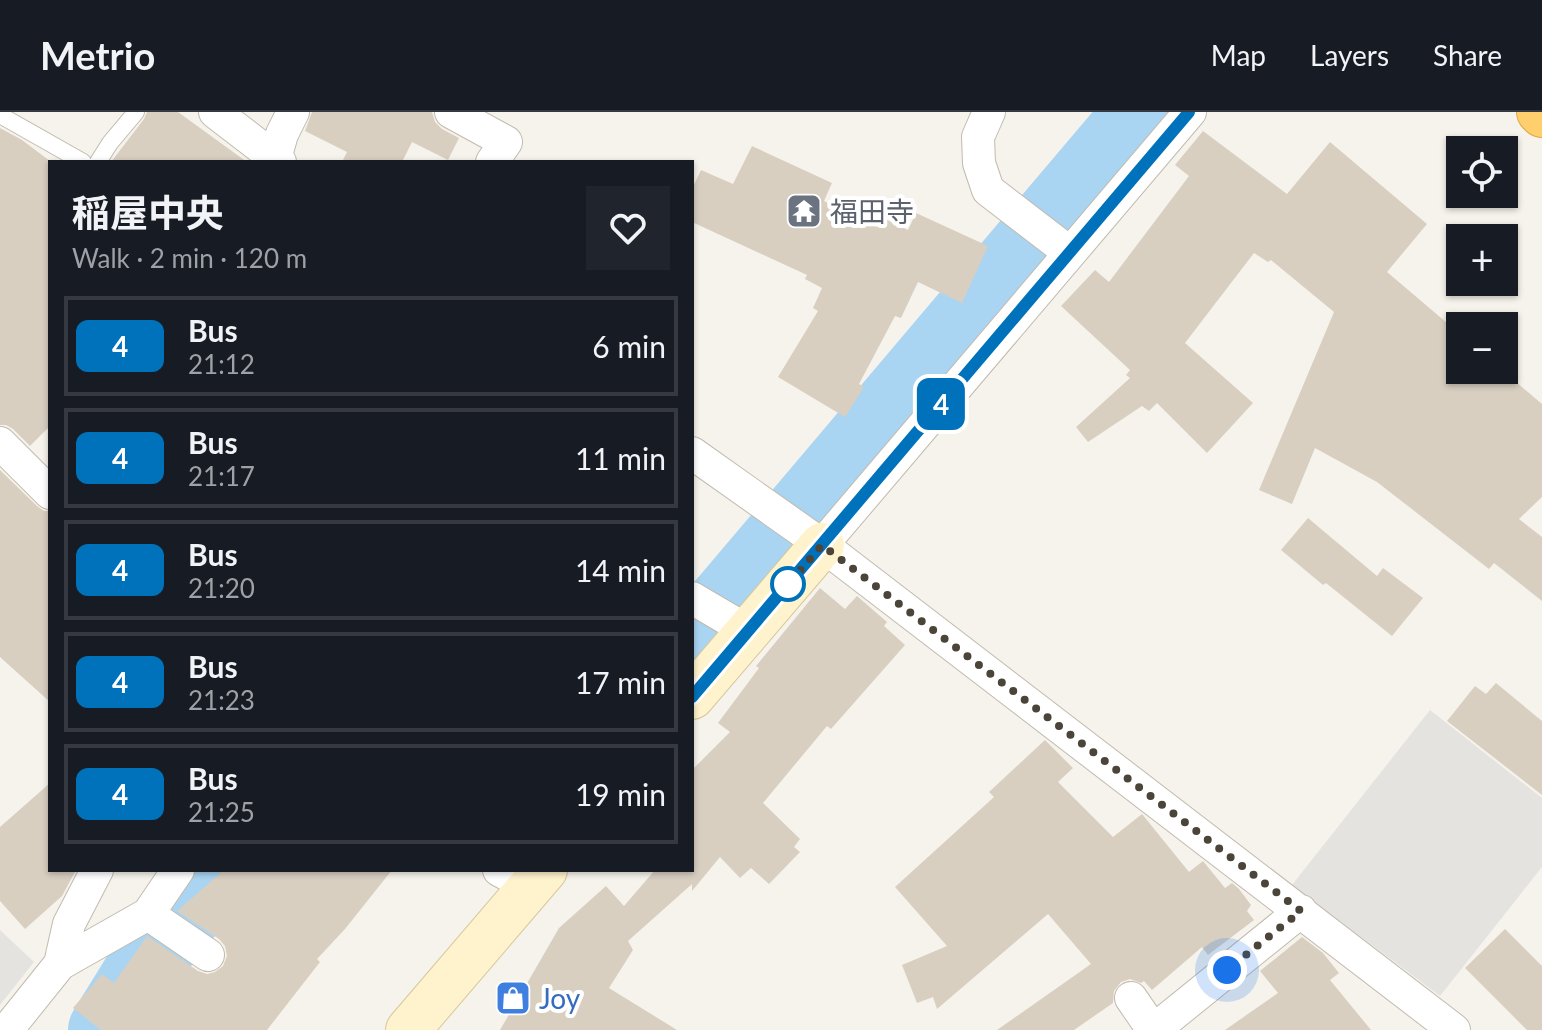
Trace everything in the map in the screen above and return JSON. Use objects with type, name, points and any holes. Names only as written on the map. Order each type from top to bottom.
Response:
[{"type":"street","points":[[215,112],[276,160]]},
{"type":"street","points":[[277,160],[282,134],[293,112]]},
{"type":"street","points":[[451,112],[506,142],[493,160]]},
{"type":"street","points":[[989,112],[978,137],[979,163],[988,190],[1049,238]]},
{"type":"street","points":[[694,695],[822,545],[1049,238],[1190,112]]},
{"type":"street","points":[[0,443],[48,491]]},
{"type":"street","points":[[694,454],[822,545],[1454,1030]]},
{"type":"street","points":[[698,601],[746,631]]},
{"type":"street","points":[[60,964],[69,924],[96,872]]},
{"type":"street","points":[[7,1030],[60,964],[148,914],[177,872]]},
{"type":"street","points":[[408,1030],[525,876]]},
{"type":"street","points":[[1131,998],[1154,1030],[1301,911]]},
{"type":"street","points":[[148,914],[208,955]]},
{"type":"lane","points":[[99,160],[136,112]]},
{"type":"lane","points":[[0,115],[79,160]]},
{"type":"shaded area","points":[[1430,710],[1542,798],[1542,867],[1440,996],[1292,885]]},
{"type":"shaded area","points":[[0,930],[34,962],[0,1005]]},
{"type":"building","points":[[147,112],[178,112],[244,160],[113,160]]},
{"type":"building","points":[[312,112],[432,112],[435,122],[442,129],[459,138],[448,160],[412,142],[403,160],[343,160],[347,152],[305,131]]},
{"type":"building","points":[[0,128],[49,160],[48,428],[30,446],[13,429],[0,425]]},
{"type":"building","points":[[1203,131],[1287,194],[1330,142],[1427,224],[1387,272],[1446,322],[1446,384],[1518,384],[1542,404],[1542,497],[1519,519],[1542,537],[1542,601],[1494,563],[1489,569],[1377,482],[1315,448],[1292,504],[1259,490],[1334,312],[1271,260],[1268,262],[1254,253],[1185,343],[1253,403],[1207,453],[1157,403],[1149,411],[1142,406],[1088,442],[1076,427],[1130,378],[1126,375],[1130,370],[1061,306],[1095,270],[1109,282],[1189,176],[1175,165]]},
{"type":"building","points":[[752,146],[832,183],[824,201],[877,227],[883,218],[908,230],[916,213],[988,246],[962,303],[918,282],[901,318],[895,316],[859,384],[864,387],[845,417],[778,377],[818,311],[813,308],[822,288],[805,279],[807,275],[694,223],[694,185],[701,170],[733,184]]},
{"type":"building","points":[[0,470],[37,506],[48,511],[48,700],[0,657]]},
{"type":"building","points":[[1308,518],[1377,576],[1383,568],[1423,598],[1392,636],[1281,550]]},
{"type":"building","points":[[820,588],[845,609],[857,596],[887,622],[884,626],[905,645],[831,729],[827,726],[763,803],[800,839],[794,847],[800,852],[769,884],[751,868],[740,878],[720,857],[692,891],[692,884],[628,941],[633,950],[609,988],[677,1030],[500,1030],[559,928],[606,886],[624,906],[653,872],[694,872],[694,768],[730,732],[718,723],[759,668],[756,666]]},
{"type":"building","points":[[1496,683],[1542,721],[1542,795],[1447,721],[1475,686],[1486,694]]},
{"type":"building","points":[[1045,740],[1073,768],[1058,782],[1113,837],[1142,814],[1189,872],[1203,861],[1225,888],[1232,883],[1239,889],[1251,905],[1247,911],[1254,920],[1208,955],[1202,947],[1152,990],[1144,981],[1141,983],[1130,979],[1121,982],[1114,991],[1113,1003],[1074,1030],[997,1030],[1091,964],[1048,914],[937,1009],[933,997],[917,1003],[902,965],[947,946],[895,887],[994,797],[989,792]]},
{"type":"building","points":[[48,785],[48,872],[75,872],[62,896],[25,929],[0,901],[0,827]]},
{"type":"building","points":[[222,872],[390,872],[317,959],[320,962],[267,1030],[101,1030],[73,1008],[102,974],[114,983],[147,936],[198,971],[207,974],[223,966],[227,956],[225,946],[177,911]]},
{"type":"building","points":[[1505,929],[1542,966],[1542,1030],[1527,1030],[1465,968]]},
{"type":"building","points":[[1302,937],[1323,953],[1339,973],[1330,980],[1371,1030],[1225,1030],[1278,993],[1260,971]]},
{"type":"waterway","points":[[694,640],[1141,112]]},
{"type":"waterway","points":[[105,1030],[147,962],[217,872]]},
{"type":"bus line","name":"4","points":[[694,695],[1189,112]]},
{"type":"place","name":"福田寺","points":[[804,211]]},
{"type":"place","name":"Joy","points":[[513,998]]},
{"type":"route","points":[[788,584],[785,588],[822,545],[1301,911],[1227,970]]}]
